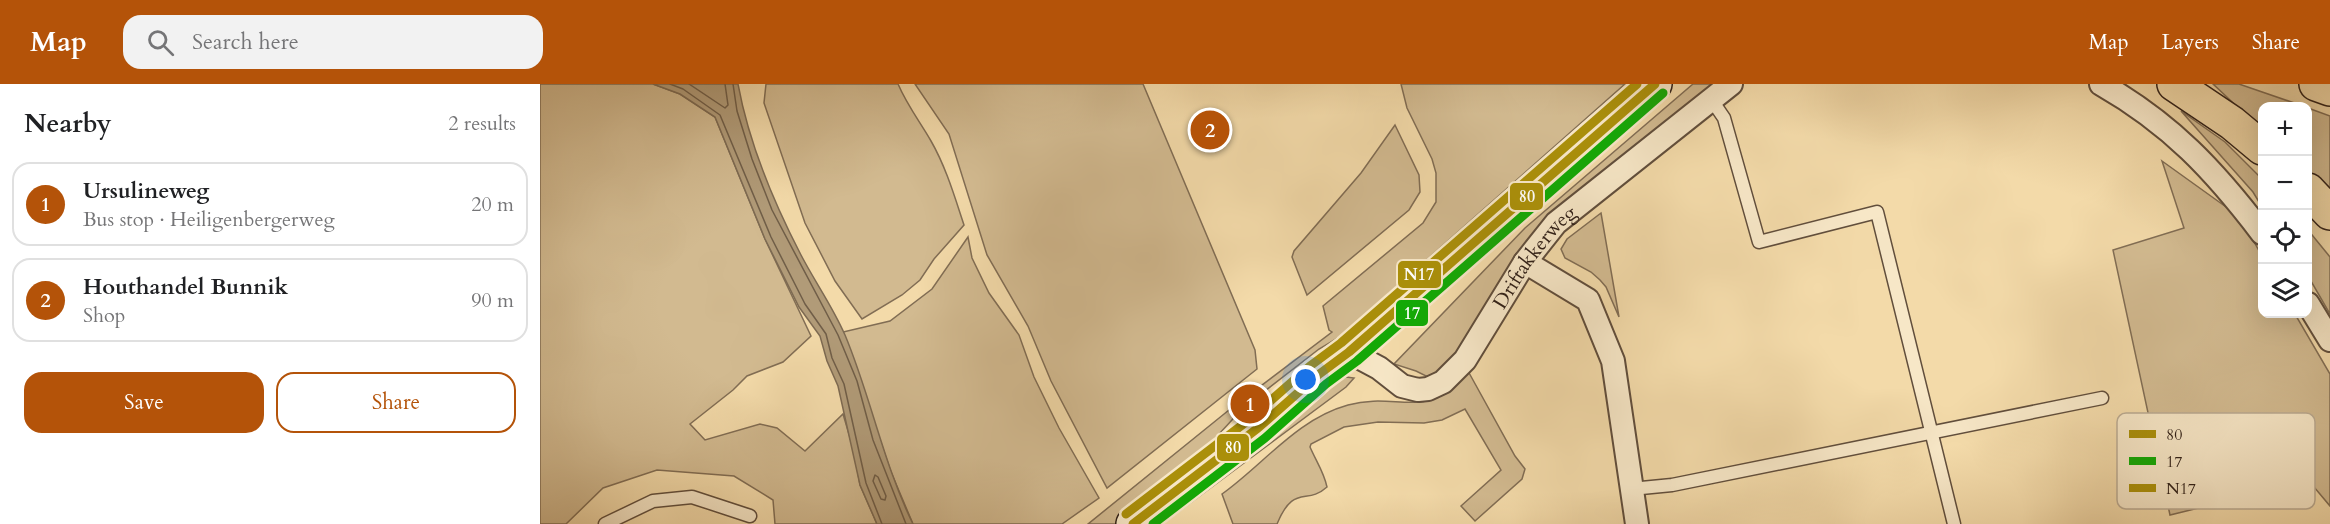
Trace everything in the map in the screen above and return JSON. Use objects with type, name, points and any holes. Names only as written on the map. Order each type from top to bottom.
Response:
[{"type":"highway","points":[[2174,84],[2232,123],[2258,145]]},
{"type":"highway","points":[[2316,84],[2330,89]]},
{"type":"highway","points":[[2312,195],[2330,213]]},
{"type":"main road","points":[[1133,524],[1258,428],[1318,375],[1349,352],[1655,84]]},
{"type":"street","name":"Driftakkerweg","points":[[1349,352],[1379,368],[1402,386],[1418,390],[1436,386],[1449,377],[1465,360],[1525,262],[1556,223],[1731,84]]},
{"type":"street","points":[[2101,84],[2131,101],[2180,138],[2214,172],[2258,228]]},
{"type":"street","points":[[1525,262],[1588,300],[1612,361],[1636,524]]},
{"type":"street","points":[[2312,312],[2330,340]]},
{"type":"lane","points":[[1711,99],[1725,118],[1759,242],[1877,212],[1954,524]]},
{"type":"lane","points":[[1631,489],[1672,486],[2102,398]]},
{"type":"lane","points":[[605,524],[653,501],[692,497],[750,516]]},
{"type":"shaded area","points":[[540,84],[653,84],[680,94],[715,117],[765,239],[811,336],[783,362],[747,376],[690,424],[705,440],[760,424],[777,428],[805,451],[843,414],[854,451],[860,485],[877,524],[775,524],[773,500],[734,476],[657,470],[603,488],[566,524],[540,524]]},
{"type":"shaded area","points":[[766,84],[898,84],[946,172],[964,225],[934,259],[920,280],[902,295],[862,319],[835,281],[805,223],[764,103]]},
{"type":"shaded area","points":[[915,84],[1143,84],[1255,350],[1257,369],[1107,488],[1051,381],[1028,326],[987,255],[949,134]]},
{"type":"shaded area","points":[[1401,84],[1625,84],[1388,294],[1401,286],[1363,323],[1319,349],[1243,408],[1196,459],[1119,524],[1088,524],[1229,410],[1332,332],[1329,330],[1323,306],[1423,223],[1436,202],[1436,173],[1432,159],[1407,108]]},
{"type":"shaded area","points":[[1693,84],[1722,84],[1598,182],[1455,361],[1439,374],[1428,377],[1394,364],[1525,228]]},
{"type":"shaded area","points":[[2213,84],[2239,84],[2291,102],[2258,102],[2258,126]]},
{"type":"shaded area","points":[[2312,109],[2330,116],[2330,196],[2312,177]]},
{"type":"shaded area","points":[[2181,111],[2225,142],[2258,175],[2258,200]]},
{"type":"shaded area","points":[[1395,125],[1419,175],[1420,192],[1409,210],[1307,295],[1292,257],[1294,251],[1361,173]]},
{"type":"shaded area","points":[[2162,161],[2240,217],[2258,249],[2258,318],[2297,318],[2330,374],[2330,506],[2315,488],[2315,413],[2148,413],[2113,250],[2184,228]]},
{"type":"shaded area","points":[[1601,213],[1619,317],[1606,287],[1591,272],[1565,258],[1561,249],[1567,239]]},
{"type":"shaded area","points":[[2312,235],[2330,257],[2330,314],[2312,283]]},
{"type":"shaded area","points":[[968,237],[972,258],[989,293],[1019,335],[1034,377],[1059,428],[1099,498],[1062,524],[913,524],[891,472],[843,332],[890,321],[932,289]]},
{"type":"shaded area","points":[[1468,371],[1515,456],[1525,469],[1522,479],[1475,521],[1461,506],[1501,470],[1465,409],[1442,420],[1424,423],[1378,422],[1344,427],[1311,444],[1310,447],[1327,487],[1313,495],[1295,499],[1283,511],[1277,524],[1233,524],[1222,494],[1297,431],[1330,412],[1348,405],[1382,401],[1426,401],[1454,387]]},
{"type":"shaded area","points":[[1346,377],[1354,378],[1346,387],[1162,524],[1154,524],[1330,383]]},
{"type":"shaded area","points":[[2169,509],[2195,509],[2170,515]]},
{"type":"water","points":[[653,84],[738,84],[763,172],[806,265],[845,335],[893,477],[913,524],[877,524],[860,485],[838,386],[827,361],[820,336],[799,307],[765,239],[715,117],[680,94]]},
{"type":"transit line","name":"N17","points":[[1126,514],[1250,419],[1310,366],[1341,343],[1637,84]]},
{"type":"transit line","name":"80","points":[[1133,524],[1258,428],[1318,375],[1349,352],[1655,84]]},
{"type":"transit line","name":"17","points":[[1153,524],[1265,438],[1326,384],[1357,361],[1663,93]]},
{"type":"place","name":"Houthandel Bunnik","points":[[1210,130]]},
{"type":"place","name":"Ursulineweg","points":[[1250,404]]}]
